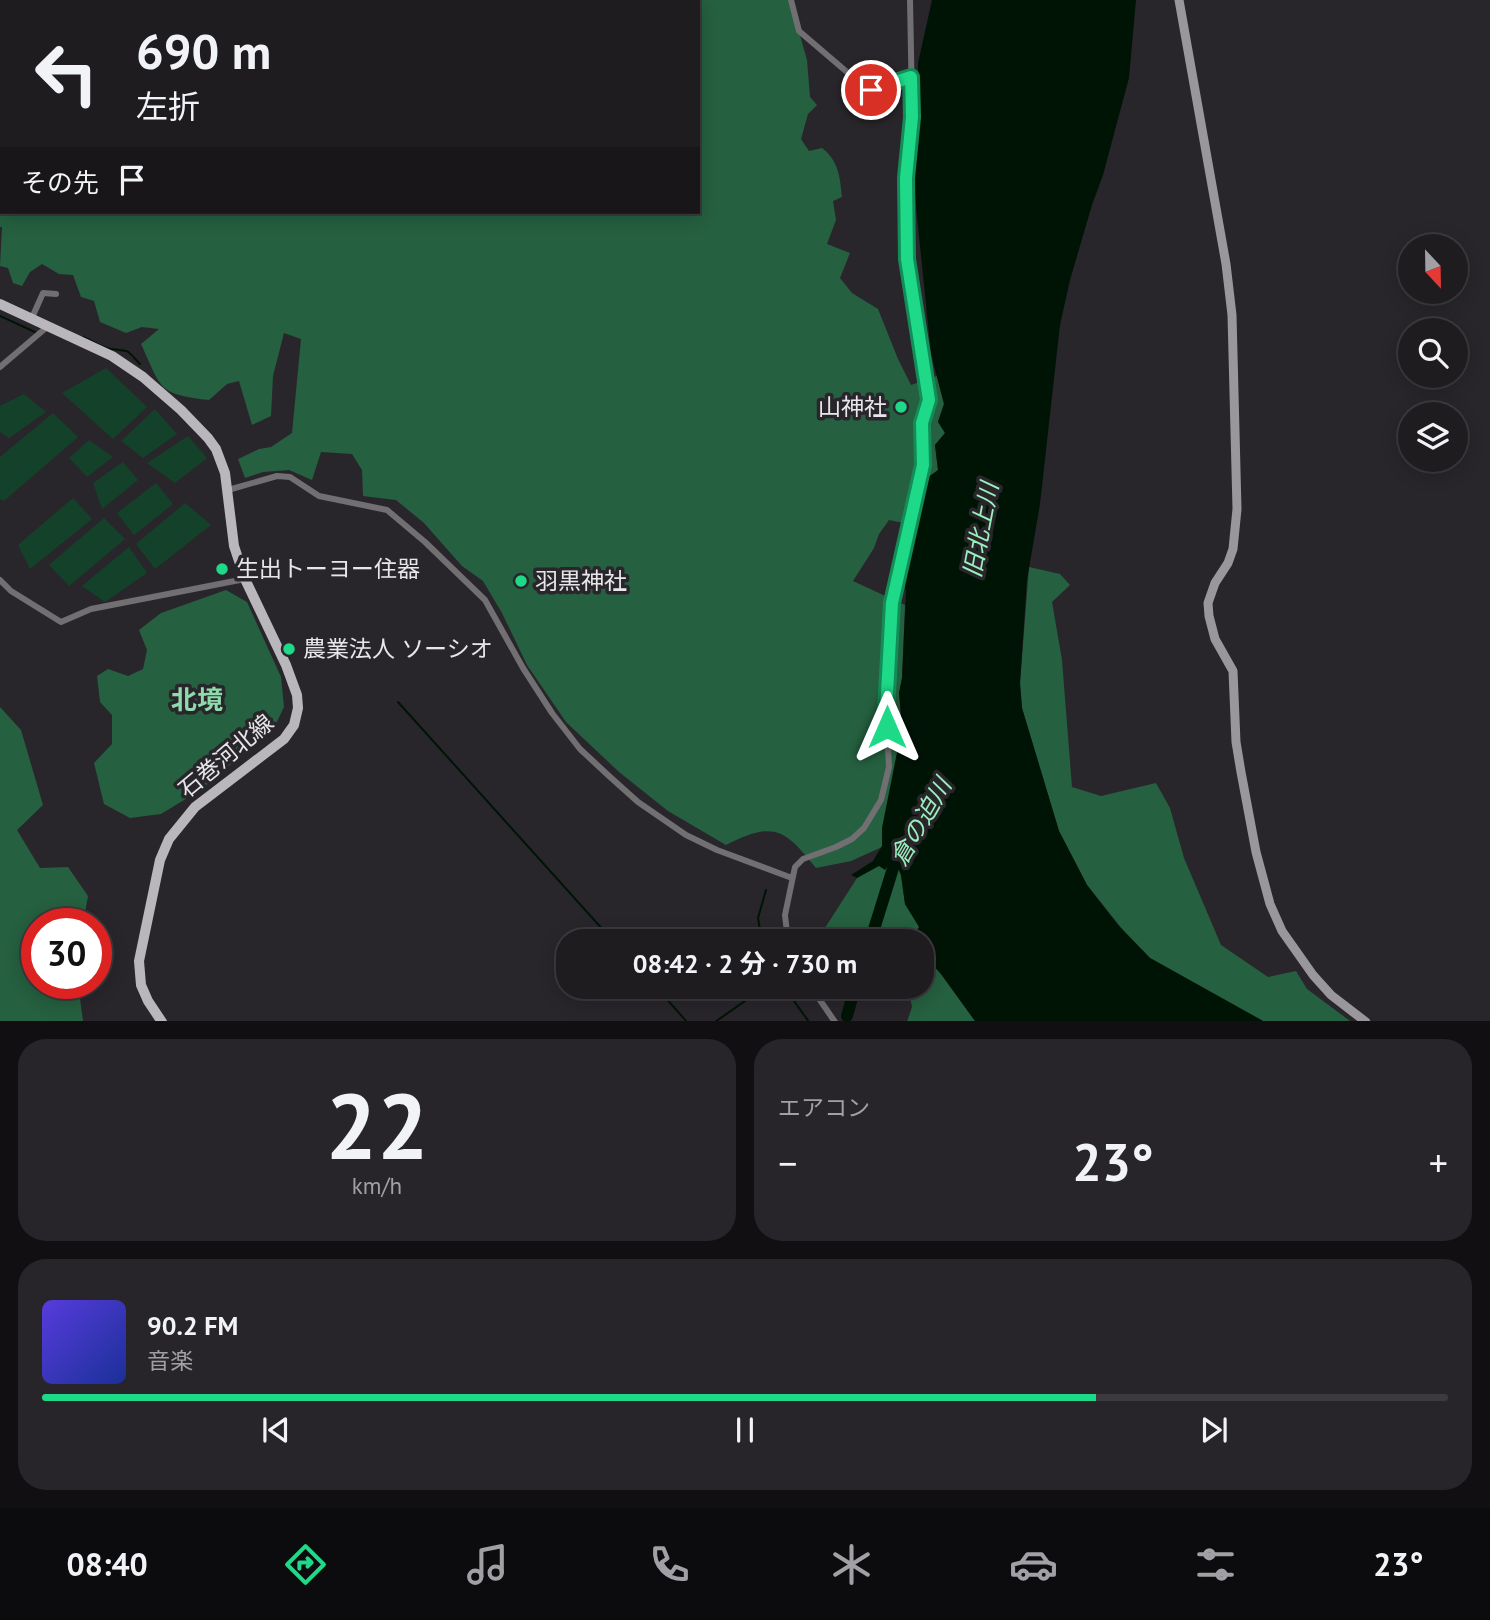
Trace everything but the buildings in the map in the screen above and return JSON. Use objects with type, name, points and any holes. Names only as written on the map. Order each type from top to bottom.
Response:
[{"type":"main road","name":"石巻河北線","points":[[0,304],[112,356],[143,377],[208,438],[216,449],[228,490],[234,546],[245,579],[295,685],[298,708],[293,725],[284,739],[195,807],[169,839],[160,860],[139,961],[141,985],[162,1021]]},
{"type":"street","points":[[792,0],[799,31],[868,90],[911,77]]},
{"type":"street","points":[[787,929],[785,915],[795,867],[803,859],[852,839],[864,828],[874,816],[881,800],[889,767],[886,711],[892,603],[923,465],[922,423],[929,400],[907,259],[906,178],[912,117],[911,0]]},
{"type":"street","points":[[1179,0],[1226,264],[1232,315],[1237,509],[1233,549],[1228,563],[1215,583],[1208,603],[1209,616],[1215,639],[1233,671],[1236,741],[1256,852],[1270,904],[1283,931],[1313,975],[1331,995],[1366,1021]]},
{"type":"street","points":[[31,320],[43,293],[56,293]]},
{"type":"street","points":[[0,367],[47,327]]},
{"type":"street","points":[[228,490],[277,476],[290,477],[319,496],[387,510],[425,542],[485,600],[552,713],[580,749],[609,776],[646,808],[686,835],[717,850],[792,878]]},
{"type":"street","points":[[0,580],[11,591],[61,622],[92,609],[245,579]]},
{"type":"street","points":[[819,999],[835,1021]]},
{"type":"green space","points":[[700,0],[790,0],[807,60],[810,97],[817,105],[808,114],[801,139],[809,151],[822,148],[828,153],[838,170],[840,183],[842,197],[833,201],[836,220],[827,244],[850,253],[840,278],[852,293],[878,309],[911,385],[937,376],[944,404],[938,421],[945,433],[935,445],[938,470],[924,488],[918,526],[889,520],[853,581],[905,605],[899,693],[902,726],[882,847],[851,861],[816,868],[795,844],[777,832],[756,833],[726,845],[668,811],[619,772],[566,722],[527,665],[483,581],[462,566],[424,523],[396,500],[363,496],[362,470],[352,454],[321,452],[312,480],[289,470],[263,472],[245,478],[238,459],[259,449],[271,447],[292,433],[301,339],[284,333],[273,376],[271,416],[252,425],[239,381],[227,384],[209,400],[179,395],[163,387],[141,344],[159,329],[142,327],[126,333],[100,322],[94,301],[81,297],[73,275],[59,274],[42,264],[30,272],[22,286],[13,283],[8,268],[0,266],[0,214],[700,214]]},
{"type":"green space","points":[[106,368],[147,407],[113,439],[62,393]]},
{"type":"green space","points":[[24,394],[46,412],[9,438],[0,432],[0,406]]},
{"type":"green space","points":[[155,409],[177,434],[143,458],[121,441]]},
{"type":"green space","points":[[53,413],[78,437],[4,501],[0,499],[0,457]]},
{"type":"green space","points":[[188,436],[207,458],[175,483],[147,463]]},
{"type":"green space","points":[[89,440],[113,457],[87,477],[69,458]]},
{"type":"green space","points":[[123,462],[138,480],[102,509],[93,483]]},
{"type":"green space","points":[[156,483],[173,504],[134,535],[117,513]]},
{"type":"green space","points":[[73,498],[92,519],[30,569],[18,545]]},
{"type":"green space","points":[[185,503],[211,525],[155,569],[136,544]]},
{"type":"green space","points":[[104,518],[125,539],[69,586],[49,565]]},
{"type":"green space","points":[[129,547],[147,573],[105,602],[82,586]]},
{"type":"green space","points":[[1029,567],[1060,574],[1070,585],[1052,602],[1062,660],[1072,787],[1101,796],[1156,783],[1170,808],[1184,858],[1221,945],[1268,977],[1296,971],[1307,989],[1350,1021],[1263,1021],[1150,958],[1123,930],[1087,885],[1059,831],[1022,708],[1020,683]]},
{"type":"green space","points":[[226,590],[247,602],[281,677],[284,707],[274,728],[199,791],[161,814],[130,818],[104,804],[94,763],[112,744],[112,715],[100,702],[97,676],[108,669],[128,676],[143,669],[147,650],[139,630],[161,613]]},
{"type":"green space","points":[[0,707],[21,730],[43,805],[17,830],[40,868],[68,867],[88,896],[86,908],[21,908],[21,999],[80,999],[83,1021],[0,1021]]},
{"type":"green space","points":[[893,856],[901,875],[905,904],[920,927],[824,929],[857,878]]},
{"type":"green space","points":[[934,966],[975,1021],[907,1021],[912,1007],[910,999],[934,999]]},
{"type":"water","name":"旧北上川","points":[[932,0],[1136,0],[1129,78],[1103,175],[1070,280],[1060,325],[1040,504],[1027,580],[1020,683],[1022,708],[1059,831],[1087,885],[1118,925],[1150,958],[1263,1021],[975,1021],[934,966],[934,929],[918,929],[919,927],[905,904],[901,875],[894,857],[885,870],[879,866],[857,878],[851,875],[873,861],[882,846],[882,828],[902,727],[899,693],[906,591],[903,579],[918,526],[922,491],[927,478],[938,470],[935,445],[945,433],[938,422],[944,404],[931,354],[912,167],[918,108],[918,63]]},
{"type":"waterway","points":[[0,316],[35,332]]},
{"type":"waterway","points":[[83,337],[108,348],[127,351],[140,364]]},
{"type":"waterway","points":[[398,702],[602,929]]},
{"type":"waterway","name":"倉の迫川","points":[[874,929],[894,865],[904,847]]},
{"type":"waterway","points":[[760,929],[758,918],[766,890]]},
{"type":"waterway","points":[[667,999],[686,1021]]},
{"type":"waterway","points":[[716,1021],[748,999]]},
{"type":"waterway","points":[[793,999],[808,1021]]},
{"type":"waterway","name":"倉の迫川","points":[[847,1016],[852,999]]},
{"type":"place","name":"山神社","points":[[901,407]]},
{"type":"place","name":"生出トーヨー住器","points":[[222,569]]},
{"type":"place","name":"羽黒神社","points":[[521,581]]},
{"type":"place","name":"農業法人 ソーシオ","points":[[289,649]]},
{"type":"district","name":"北境","points":[[197,700]]},
{"type":"route","points":[[871,90],[911,77],[912,117],[906,178],[907,259],[929,400],[922,423],[923,465],[892,603],[887,727]]}]
